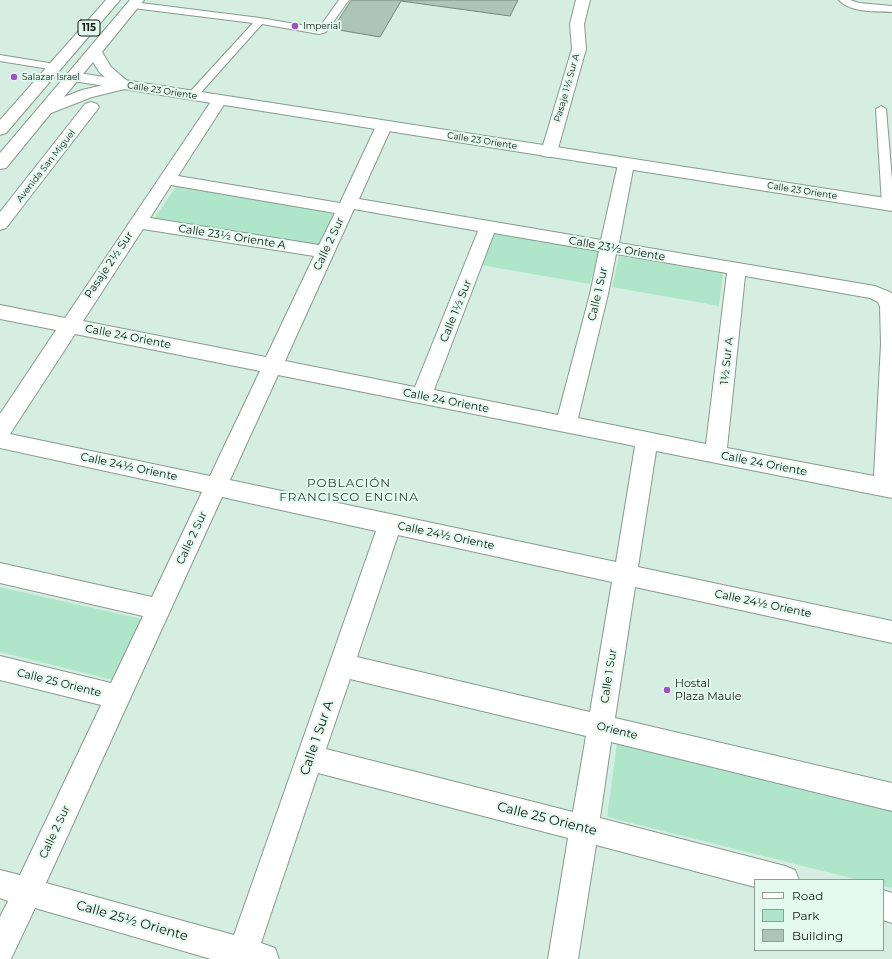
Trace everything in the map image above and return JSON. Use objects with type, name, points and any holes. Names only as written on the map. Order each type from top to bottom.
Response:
[{"type":"main road","name":"115","points":[[0,130],[113,0]]},
{"type":"main road","name":"Pasaje 1½ Sur A","points":[[549,152],[579,49],[577,24],[582,0]]},
{"type":"main road","name":"115","points":[[0,164],[135,2]]},
{"type":"main road","points":[[94,51],[105,70],[124,86]]},
{"type":"main road","points":[[28,98],[56,83],[72,78],[67,66],[65,55]]},
{"type":"main road","name":"Calle 23 Oriente","points":[[72,78],[890,205]]},
{"type":"main road","points":[[44,112],[76,97],[124,86]]},
{"type":"main road","name":"Pasaje 2½ Sur","points":[[0,431],[219,100]]},
{"type":"main road","name":"Avenida San Miguel","points":[[0,224],[91,107]]},
{"type":"main road","name":"Calle 2 Sur","points":[[0,950],[384,126]]},
{"type":"main road","name":"Calle 1 Sur","points":[[566,424],[599,294],[626,164]]},
{"type":"main road","points":[[167,179],[347,206]]},
{"type":"main road","name":"Calle 23½ Oriente","points":[[347,206],[488,227],[875,292],[885,298],[890,307],[892,344]]},
{"type":"main road","name":"Calle 23½ Oriente A","points":[[138,222],[325,252]]},
{"type":"main road","name":"Calle 1½ Sur","points":[[422,396],[488,227]]},
{"type":"main road","name":"1½ Sur A","points":[[716,454],[737,269]]},
{"type":"main road","name":"Calle 24 Oriente","points":[[0,312],[888,488]]},
{"type":"main road","points":[[888,488],[892,344]]},
{"type":"main road","name":"Calle 24½ Oriente","points":[[0,440],[892,632]]},
{"type":"main road","name":"Calle 1 Sur","points":[[563,959],[647,440]]},
{"type":"main road","name":"Calle 1 Sur A","points":[[254,956],[310,758],[390,524]]},
{"type":"main road","points":[[0,573],[159,609]]},
{"type":"main road","name":"Oriente","points":[[342,665],[892,797]]},
{"type":"main road","name":"Calle 25 Oriente","points":[[0,668],[118,697]]},
{"type":"main road","name":"Calle 25 Oriente","points":[[310,758],[780,879]]},
{"type":"main road","name":"Calle 25½ Oriente","points":[[0,884],[254,956]]},
{"type":"lane","points":[[135,2],[191,8],[319,31],[323,30],[344,0]]},
{"type":"lane","points":[[844,0],[846,3],[854,6],[892,9]]},
{"type":"lane","points":[[192,96],[260,21]]},
{"type":"lane","points":[[0,58],[55,67]]},
{"type":"lane","points":[[881,109],[890,205]]},
{"type":"green space","points":[[177,185],[337,212],[321,245],[154,219]]},
{"type":"green space","points":[[490,233],[599,250],[590,284],[481,265]]},
{"type":"green space","points":[[619,256],[723,273],[719,306],[612,287]]},
{"type":"green space","points":[[0,587],[142,619],[113,680],[0,652]]},
{"type":"green space","points":[[617,743],[892,810],[892,888],[884,886],[884,879],[855,879],[607,817]]},
{"type":"building","points":[[352,0],[518,0],[510,16],[401,1],[380,37],[333,29]]},
{"type":"place","name":"Imperial","points":[[295,26]]},
{"type":"place","name":"Salazar Israel","points":[[14,77]]},
{"type":"place","name":"Hostal Plaza Maule","points":[[667,690]]},
{"type":"district","name":"POBLACIÓN FRANCISCO ENCINA","points":[[349,490]]}]
